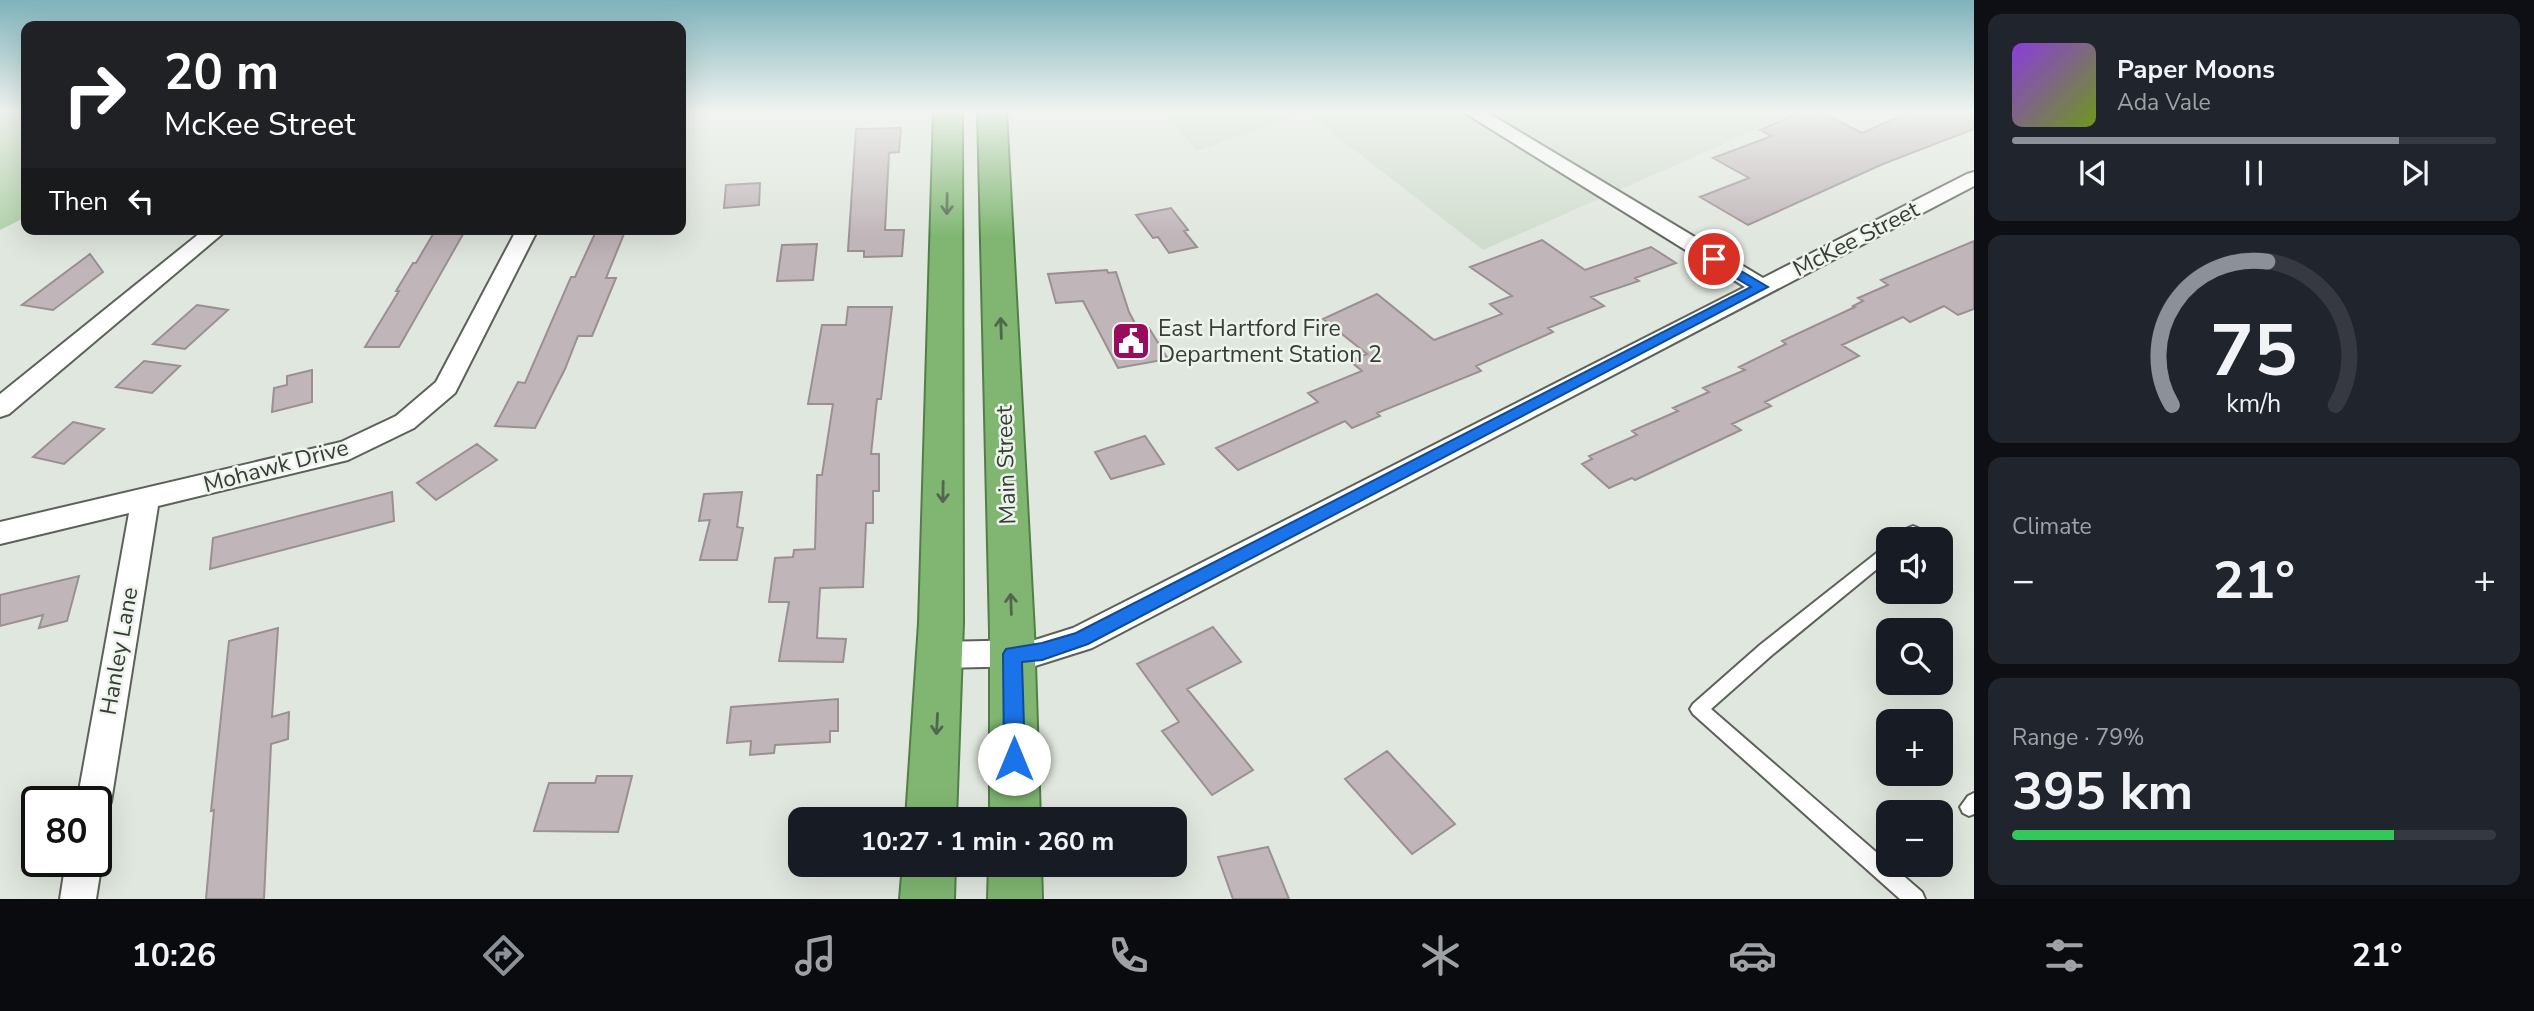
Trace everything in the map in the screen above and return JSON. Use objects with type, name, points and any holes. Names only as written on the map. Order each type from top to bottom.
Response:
[{"type":"highway","points":[[933,807],[940,655],[948,153]]},
{"type":"highway","name":"Main Street","points":[[994,153],[1013,654],[1014,807]]},
{"type":"highway","points":[[945,372],[1002,371]]},
{"type":"highway","points":[[927,899],[928,877]]},
{"type":"highway","points":[[1015,877],[1015,899]]},
{"type":"street","points":[[1540,153],[1762,287]]},
{"type":"street","name":"McKee Street","points":[[940,655],[1042,652],[1081,639],[1974,178]]},
{"type":"street","points":[[0,408],[211,235]]},
{"type":"street","name":"Mohawk Drive","points":[[0,533],[348,450],[405,422],[446,387],[525,235]]},
{"type":"street","name":"Hanley Lane","points":[[97,786],[145,500]]},
{"type":"street","points":[[78,899],[81,877]]},
{"type":"lane","points":[[1876,562],[1766,650],[1699,709],[1915,899]]},
{"type":"shaded area","points":[[1358,153],[1703,153],[1483,250]]},
{"type":"green space","points":[[0,153],[21,153],[21,220],[0,230]]},
{"type":"building","points":[[854,153],[889,153],[885,230],[904,230],[902,256],[864,257],[864,251],[848,251]]},
{"type":"building","points":[[1727,153],[1912,153],[1748,225],[1700,197],[1749,178],[1713,158]]},
{"type":"building","points":[[760,183],[759,205],[724,208],[726,185]]},
{"type":"building","points":[[1171,208],[1197,247],[1169,253],[1158,237],[1153,238],[1136,215]]},
{"type":"building","points":[[432,235],[463,235],[399,347],[365,347],[413,263],[416,263]]},
{"type":"building","points":[[594,235],[624,235],[606,278],[616,278],[592,336],[578,336],[565,369],[535,428],[495,426],[518,382],[525,383],[571,277],[575,277]]},
{"type":"building","points":[[1542,240],[1585,270],[1651,247],[1676,263],[1635,278],[1639,281],[1591,297],[1604,306],[1548,328],[1553,332],[1476,366],[1481,371],[1377,413],[1380,416],[1352,428],[1345,421],[1238,470],[1216,448],[1318,402],[1308,393],[1362,371],[1350,361],[1367,354],[1323,319],[1377,294],[1434,340],[1502,314],[1490,304],[1512,296],[1470,267]]},
{"type":"building","points":[[1974,241],[1974,309],[1958,315],[1944,306],[1910,322],[1903,317],[1842,345],[1859,356],[1765,402],[1771,406],[1732,424],[1741,430],[1635,480],[1632,478],[1609,488],[1582,464],[1592,459],[1589,456],[1637,435],[1632,431],[1678,411],[1673,408],[1709,392],[1703,388],[1745,370],[1739,367],[1786,344],[1782,341],[1855,307],[1853,306],[1863,301],[1858,298],[1888,285],[1881,280]]},
{"type":"building","points":[[817,244],[813,280],[777,281],[782,245]]},
{"type":"building","points":[[90,254],[103,272],[53,310],[22,305]]},
{"type":"building","points":[[1107,270],[1108,273],[1116,272],[1129,312],[1138,329],[1149,328],[1168,359],[1118,368],[1083,301],[1056,303],[1048,274]]},
{"type":"building","points":[[197,305],[228,310],[185,349],[153,344]]},
{"type":"building","points":[[848,307],[892,307],[881,399],[877,399],[871,454],[879,454],[879,491],[873,491],[873,523],[866,523],[863,587],[820,588],[817,638],[846,639],[843,662],[779,661],[789,602],[769,602],[775,558],[793,557],[794,550],[815,549],[817,475],[822,475],[833,404],[808,404],[822,325],[846,325]]},
{"type":"building","points":[[144,361],[180,366],[152,393],[116,387]]},
{"type":"building","points":[[312,370],[312,402],[272,412],[274,388],[287,385],[287,376]]},
{"type":"building","points":[[73,422],[104,429],[64,464],[33,457]]},
{"type":"building","points":[[1145,436],[1164,464],[1111,479],[1095,452]]},
{"type":"building","points":[[477,444],[497,460],[436,500],[417,483]]},
{"type":"building","points":[[392,492],[394,521],[210,569],[213,538]]},
{"type":"building","points":[[742,492],[737,527],[743,528],[737,560],[700,560],[710,520],[699,521],[704,494]]},
{"type":"building","points":[[79,576],[67,621],[39,628],[43,615],[0,626],[0,595]]},
{"type":"building","points":[[1213,627],[1241,662],[1187,689],[1253,770],[1212,795],[1162,731],[1179,722],[1137,664]]},
{"type":"building","points":[[278,628],[272,717],[289,712],[288,739],[271,744],[264,899],[206,899],[214,810],[211,811],[229,641]]},
{"type":"building","points":[[838,699],[838,731],[830,731],[830,742],[775,745],[774,753],[750,755],[751,741],[727,743],[731,707]]},
{"type":"building","points":[[1387,751],[1455,824],[1412,854],[1345,779]]},
{"type":"building","points":[[597,776],[632,776],[618,832],[534,831],[549,783],[595,783]]},
{"type":"building","points":[[1268,847],[1289,899],[1233,899],[1218,857]]},
{"type":"place","name":"East Hartford Fire Department Station 2","points":[[1131,341]]},
{"type":"route","points":[[1014,759],[1013,654],[1042,652],[1081,639],[1762,287],[1714,259]]}]
